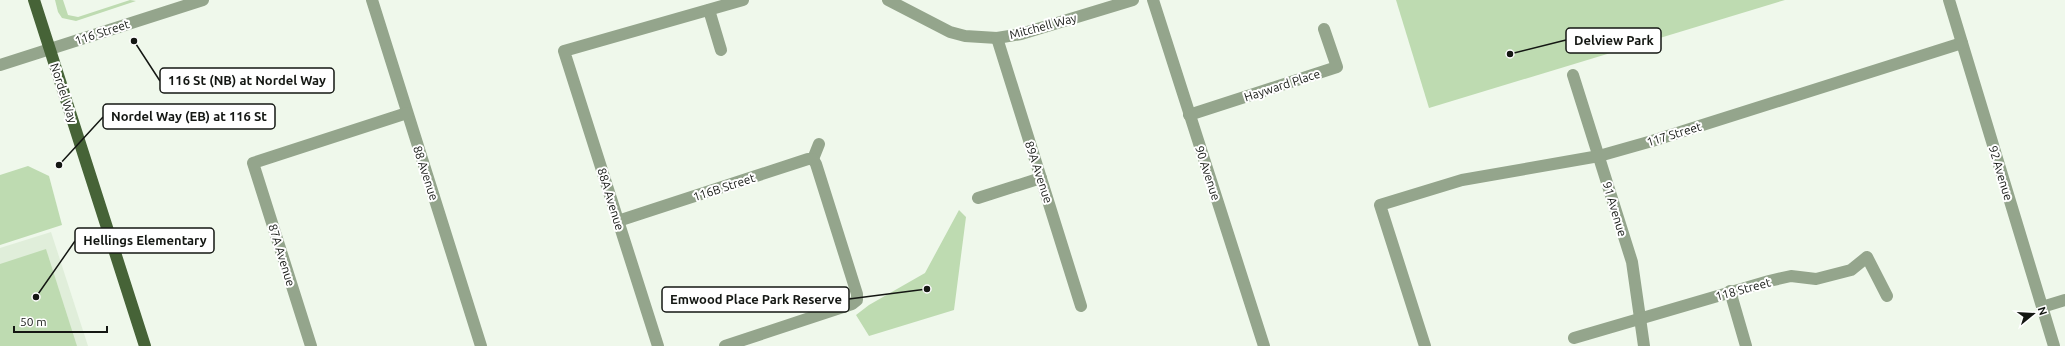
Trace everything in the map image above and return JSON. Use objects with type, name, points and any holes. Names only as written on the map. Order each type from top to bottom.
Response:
[{"type":"main road","name":"Nordel Way","points":[[34,0],[145,346]]},
{"type":"street","name":"116 Street","points":[[0,65],[204,0]]},
{"type":"street","name":"88 Avenue","points":[[372,0],[481,346]]},
{"type":"street","points":[[720,50],[709,10],[744,0]]},
{"type":"street","name":"Mitchell Way","points":[[890,1],[950,32],[965,36],[997,38],[1021,34],[1133,0]]},
{"type":"street","name":"90 Avenue","points":[[1153,0],[1264,346]]},
{"type":"street","name":"92 Avenue","points":[[1949,0],[2054,346]]},
{"type":"street","name":"88A Avenue","points":[[658,346],[564,51],[709,10]]},
{"type":"street","name":"Hayward Place","points":[[1189,115],[1337,68],[1324,29]]},
{"type":"street","name":"89A Avenue","points":[[997,38],[1081,306]]},
{"type":"street","name":"117 Street","points":[[1425,346],[1380,205],[1462,180],[1599,156],[1652,141],[1962,43]]},
{"type":"street","name":"91 Avenue","points":[[1573,75],[1632,262],[1644,346]]},
{"type":"street","name":"87A Avenue","points":[[311,346],[254,163],[407,113]]},
{"type":"street","points":[[725,346],[852,304],[857,300],[857,294],[816,164],[813,159],[819,144]]},
{"type":"street","name":"116B Street","points":[[618,221],[808,159],[813,159]]},
{"type":"street","points":[[978,198],[1041,178]]},
{"type":"street","name":"118 Street","points":[[1574,338],[1730,291],[1791,276],[1816,279],[1844,272],[1851,270],[1867,257],[1888,296]]},
{"type":"street","points":[[1730,291],[1746,346]]},
{"type":"street","points":[[2042,307],[2065,300]]},
{"type":"shaded area","points":[[51,232],[88,346],[0,346],[0,248]]},
{"type":"green space","points":[[55,0],[63,0],[68,15],[78,17],[130,0],[136,1],[76,21],[62,18],[58,12]]},
{"type":"green space","points":[[1396,0],[1785,0],[1429,108]]},
{"type":"green space","points":[[28,166],[49,176],[62,225],[0,245],[0,175]]},
{"type":"green space","points":[[959,210],[966,217],[954,310],[869,336],[856,315],[869,305],[925,273]]},
{"type":"green space","points":[[46,249],[77,346],[0,346],[0,264]]},
{"type":"place","name":"116 St (NB) at Nordel Way","points":[[134,41]]},
{"type":"place","name":"Delview Park","points":[[1510,54]]},
{"type":"place","name":"Nordel Way (EB) at 116 St","points":[[59,165]]},
{"type":"place","name":"Emwood Place Park Reserve","points":[[927,289]]},
{"type":"place","name":"Hellings Elementary","points":[[36,297]]}]
